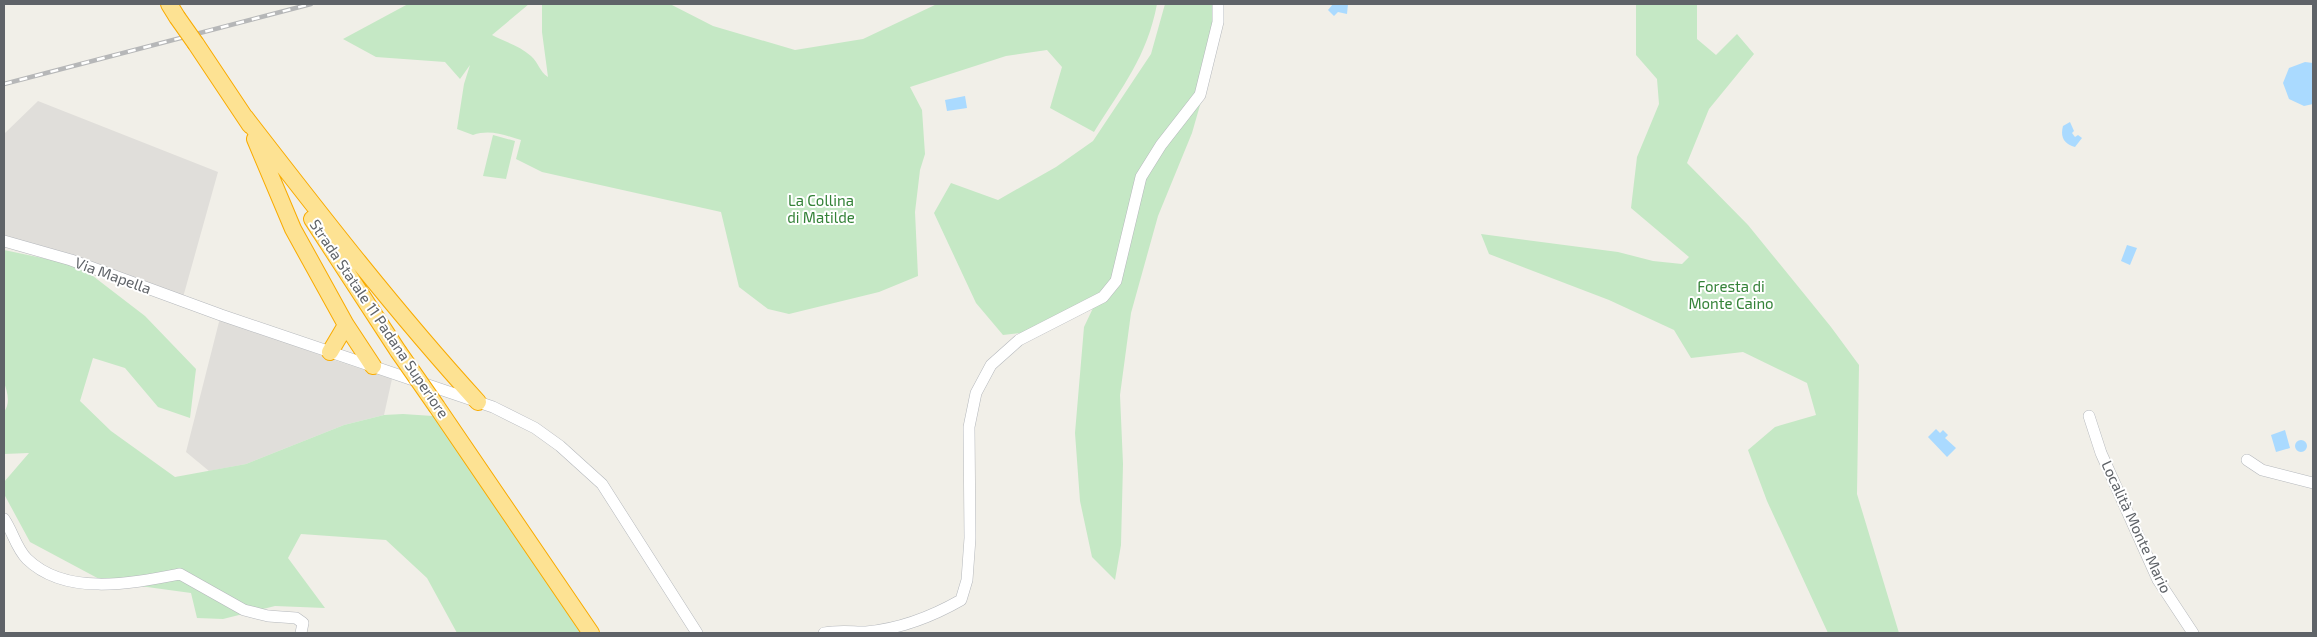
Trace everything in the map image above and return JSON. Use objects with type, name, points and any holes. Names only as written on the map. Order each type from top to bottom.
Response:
[{"type":"highway","name":"Strada Statale 11 Padana Superiore","points":[[173,10],[398,351],[590,633]]},
{"type":"highway","points":[[245,117],[293,229],[346,325],[374,366]]},
{"type":"highway","points":[[245,117],[329,226],[432,352],[478,402]]},
{"type":"highway","points":[[330,352],[346,325]]},
{"type":"street","points":[[824,633],[834,631],[867,632],[901,625],[943,610],[962,600],[967,580],[970,538],[968,486],[969,427],[976,393],[991,365],[1020,340],[1103,297],[1116,281],[1141,177],[1161,145],[1200,95],[1218,22],[1218,4]]},
{"type":"street","name":"Via Mapella","points":[[4,241],[70,260],[221,315],[478,402],[535,428],[560,446],[602,484],[697,633]]},
{"type":"street","name":"Località Monte Mario","points":[[2089,416],[2101,453],[2158,580],[2193,633]]},
{"type":"street","points":[[2246,460],[2262,470],[2313,483]]},
{"type":"street","points":[[4,520],[27,559],[43,571],[64,580],[124,583],[142,582],[180,574],[244,610],[268,616],[296,618],[303,623],[301,633]]},
{"type":"shaded area","points":[[38,101],[218,172],[182,301],[4,241],[4,134]]},
{"type":"shaded area","points":[[220,318],[328,358],[392,379],[384,415],[344,425],[246,464],[209,471],[186,452]]},
{"type":"green space","name":"La Collina di Matilde","points":[[408,4],[529,4],[492,35],[527,53],[548,77],[542,32],[542,4],[670,4],[713,26],[795,50],[863,39],[937,4],[1157,4],[1153,23],[1140,56],[1124,86],[1094,132],[1050,108],[1062,67],[1047,50],[1006,56],[910,87],[922,110],[925,154],[920,170],[915,212],[918,276],[879,292],[789,314],[768,309],[739,287],[721,212],[542,172],[516,159],[521,140],[491,133],[473,135],[457,129],[464,84],[470,65],[460,79],[445,62],[376,57],[343,39]]},
{"type":"green space","points":[[1165,4],[1220,4],[1219,39],[1192,133],[1158,216],[1131,313],[1120,395],[1123,464],[1121,545],[1115,580],[1092,557],[1080,501],[1075,433],[1084,327],[1094,306],[1051,329],[1003,335],[976,303],[934,213],[951,183],[998,200],[1056,167],[1093,141],[1151,54]]},
{"type":"green space","name":"Foresta di Monte Caino","points":[[1636,4],[1697,4],[1697,39],[1716,55],[1737,34],[1754,54],[1709,109],[1687,163],[1748,225],[1831,327],[1859,365],[1857,494],[1899,633],[1828,633],[1767,501],[1748,450],[1775,427],[1816,415],[1807,383],[1743,352],[1691,358],[1674,330],[1609,300],[1489,254],[1481,234],[1618,252],[1653,261],[1682,264],[1689,257],[1631,208],[1637,157],[1659,104],[1657,79],[1636,55]]},
{"type":"green space","points":[[493,135],[515,141],[506,179],[483,176]]},
{"type":"green space","points":[[4,250],[90,268],[89,273],[145,316],[196,369],[190,418],[158,407],[125,368],[93,358],[80,401],[111,431],[175,477],[246,464],[344,425],[384,415],[433,416],[540,565],[584,633],[457,633],[427,578],[386,540],[301,534],[288,558],[325,608],[275,606],[223,619],[197,618],[191,593],[103,581],[30,542],[4,494],[4,482],[29,453],[4,454],[4,412],[8,401],[4,382]]},
{"type":"water","points":[[1333,4],[1348,4],[1347,14],[1338,12],[1334,16],[1328,10]]},
{"type":"water","points":[[2305,62],[2313,63],[2313,104],[2304,106],[2289,99],[2283,83],[2289,68]]},
{"type":"water","points":[[965,96],[967,108],[947,111],[945,100]]},
{"type":"water","points":[[2070,122],[2074,131],[2072,133],[2075,137],[2078,135],[2082,138],[2075,147],[2064,140],[2062,133],[2063,126]]},
{"type":"water","points":[[2127,245],[2137,248],[2130,265],[2121,261]]},
{"type":"water","points":[[1936,429],[1940,433],[1943,430],[1948,435],[1945,438],[1956,448],[1947,457],[1928,437]]},
{"type":"water","points":[[2285,430],[2290,448],[2276,452],[2271,435]]},
{"type":"water","points":[[2299,440],[2303,440],[2307,446],[2303,452],[2299,452],[2295,448],[2295,444]]},
{"type":"railway","points":[[4,84],[311,4]]}]
